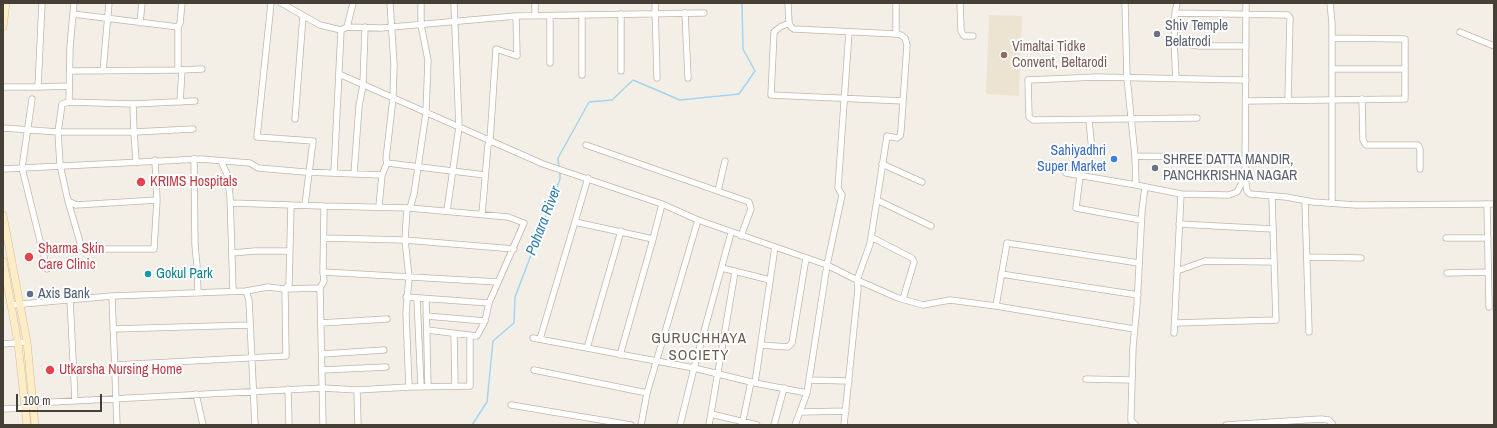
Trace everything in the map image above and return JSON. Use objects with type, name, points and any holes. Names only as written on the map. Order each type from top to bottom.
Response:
[{"type":"street","points":[[3,27],[6,3]]},
{"type":"street","points":[[38,87],[42,3]]},
{"type":"street","points":[[69,102],[74,3]]},
{"type":"street","points":[[103,71],[109,3]]},
{"type":"street","points":[[140,23],[142,3]]},
{"type":"street","points":[[180,102],[178,27],[180,23],[182,3]]},
{"type":"street","points":[[271,3],[257,137],[313,141],[305,206]]},
{"type":"street","points":[[281,3],[320,25],[341,30],[347,27],[421,25],[516,16],[704,13]]},
{"type":"street","points":[[347,27],[353,3]]},
{"type":"street","points":[[379,206],[382,175],[387,163],[386,159],[393,98],[394,64],[390,3]]},
{"type":"street","points":[[409,386],[406,297],[409,277],[405,240],[409,208],[414,194],[426,113],[428,60],[421,25],[421,3]]},
{"type":"street","points":[[447,211],[451,171],[459,127],[454,3]]},
{"type":"street","points":[[535,3],[535,16]]},
{"type":"street","points":[[655,3],[657,78]]},
{"type":"street","points":[[788,3],[789,23],[794,29],[896,34],[905,38],[907,45],[900,136],[897,138],[887,136],[871,237],[857,280],[858,289],[844,425]]},
{"type":"street","points":[[896,3],[896,34]]},
{"type":"street","points":[[960,3],[961,31],[964,36],[973,36]]},
{"type":"street","points":[[1125,3],[1127,78],[1135,156],[1136,185]]},
{"type":"street","points":[[1176,78],[1174,42],[1175,13],[1177,3]]},
{"type":"street","points":[[1246,3],[1245,177],[1247,192],[1272,197],[1286,197],[1306,201],[1356,205],[1494,204]]},
{"type":"street","points":[[1330,3],[1332,38],[1332,203]]},
{"type":"street","points":[[686,13],[688,78]]},
{"type":"street","points":[[1175,13],[1285,14],[1290,18],[1288,100]]},
{"type":"street","points":[[73,14],[178,27]]},
{"type":"street","points":[[621,14],[621,71]]},
{"type":"street","points":[[582,15],[582,75]]},
{"type":"street","points":[[295,119],[303,16]]},
{"type":"street","points":[[482,214],[484,175],[490,141],[496,49],[517,56],[516,16]]},
{"type":"street","points":[[550,16],[550,63]]},
{"type":"street","points":[[789,23],[780,27],[774,32],[771,94],[903,102]]},
{"type":"street","points":[[354,174],[359,106],[363,85],[365,27]]},
{"type":"street","points":[[334,173],[341,30]]},
{"type":"street","points":[[795,425],[807,393],[827,265],[842,195],[838,188],[843,136],[842,124],[849,32]]},
{"type":"street","points":[[1460,32],[1494,46]]},
{"type":"street","points":[[1246,101],[1405,99],[1405,39],[1332,38]]},
{"type":"street","points":[[1174,42],[1199,46],[1246,46]]},
{"type":"street","points":[[70,71],[202,69]]},
{"type":"street","points":[[1332,69],[1404,69]]},
{"type":"street","points":[[339,74],[543,164],[662,204],[731,233],[827,265],[857,280],[904,299],[923,304],[950,300],[996,306],[1134,329]]},
{"type":"street","points":[[1197,118],[1033,120],[1029,117],[1028,80],[1097,77],[1246,80]]},
{"type":"street","points":[[3,87],[69,86]]},
{"type":"street","points":[[32,99],[22,168],[47,269]]},
{"type":"street","points":[[1362,100],[1363,140],[1366,145],[1418,145],[1420,149],[1420,169]]},
{"type":"street","points":[[155,160],[157,200],[154,249],[82,249],[68,201],[60,165],[58,132],[62,104],[69,102],[133,104],[195,101]]},
{"type":"street","points":[[133,104],[136,161]]},
{"type":"street","points":[[1089,120],[1092,151]]},
{"type":"street","points":[[3,128],[58,132],[134,132],[193,129]]},
{"type":"street","points":[[586,145],[749,202],[751,209],[741,236]]},
{"type":"street","points":[[1135,156],[1202,157]]},
{"type":"street","points":[[3,169],[194,159],[250,163],[258,168],[382,175]]},
{"type":"street","points":[[194,159],[195,245],[198,293]]},
{"type":"street","points":[[221,161],[227,174],[231,203],[233,291]]},
{"type":"street","points":[[718,190],[725,161]]},
{"type":"street","points":[[387,163],[484,175]]},
{"type":"street","points":[[882,164],[922,182]]},
{"type":"street","points":[[1066,174],[1181,194],[1233,194],[1240,189],[1245,177]]},
{"type":"street","points":[[1080,176],[1076,208],[1141,220]]},
{"type":"street","points":[[540,339],[588,178]]},
{"type":"street","points":[[1136,425],[1131,416],[1132,380],[1134,329],[1138,295],[1141,220],[1145,187]]},
{"type":"street","points":[[1174,334],[1181,194]]},
{"type":"street","points":[[1175,323],[1276,320],[1272,197]]},
{"type":"street","points":[[68,201],[76,205],[157,200]]},
{"type":"street","points":[[877,200],[931,226]]},
{"type":"street","points":[[1306,201],[1306,257],[1309,332]]},
{"type":"street","points":[[231,203],[409,208],[508,217],[524,223],[514,249],[489,303],[486,321],[477,336],[426,330]]},
{"type":"street","points":[[620,354],[662,204]]},
{"type":"street","points":[[1487,204],[1489,308]]},
{"type":"street","points":[[115,365],[286,356],[285,289],[289,285],[290,205]]},
{"type":"street","points":[[323,206],[324,281],[320,288],[323,425]]},
{"type":"street","points":[[3,215],[27,342],[36,425]]},
{"type":"street","points":[[641,425],[647,393],[698,220]]},
{"type":"street","points":[[575,222],[653,238]]},
{"type":"street","points":[[1179,224],[1273,228]]},
{"type":"street","points":[[587,348],[621,231]]},
{"type":"street","points":[[680,425],[731,233]]},
{"type":"street","points":[[871,237],[912,258],[914,262],[904,299]]},
{"type":"street","points":[[324,238],[405,240],[514,249]]},
{"type":"street","points":[[1446,238],[1488,238]]},
{"type":"street","points":[[996,306],[1006,245],[1010,242],[1139,263]]},
{"type":"street","points":[[743,423],[760,344],[775,247]]},
{"type":"street","points":[[232,253],[255,251],[290,251]]},
{"type":"street","points":[[1306,257],[1361,258]]},
{"type":"street","points":[[760,344],[788,347],[792,343],[806,258]]},
{"type":"street","points":[[3,261],[18,343],[27,425]]},
{"type":"street","points":[[1177,271],[1205,261],[1274,262]]},
{"type":"street","points":[[722,268],[770,280]]},
{"type":"street","points":[[324,272],[498,282]]},
{"type":"street","points":[[709,425],[735,272]]},
{"type":"street","points":[[1448,273],[1488,272]]},
{"type":"street","points":[[1001,274],[1138,295]]},
{"type":"street","points":[[11,305],[112,296],[246,291],[268,287],[285,289],[320,288]]},
{"type":"street","points":[[246,291],[249,300],[255,425]]},
{"type":"street","points":[[112,296],[117,425]]},
{"type":"street","points":[[406,297],[426,300],[489,303]]},
{"type":"street","points":[[70,299],[75,400]]},
{"type":"street","points":[[417,299],[421,387]]},
{"type":"street","points":[[426,300],[428,387]]},
{"type":"street","points":[[426,316],[486,321]]},
{"type":"street","points":[[321,323],[387,319]]},
{"type":"street","points":[[113,329],[250,325]]},
{"type":"street","points":[[454,334],[455,386]]},
{"type":"street","points":[[3,409],[26,408],[34,403],[253,390],[323,388],[356,390],[409,386],[470,386],[470,336]]},
{"type":"street","points":[[533,338],[694,368],[807,393]]},
{"type":"street","points":[[3,344],[27,342]]},
{"type":"street","points":[[322,354],[384,350]]},
{"type":"street","points":[[322,370],[386,367]]},
{"type":"street","points":[[534,370],[647,393]]},
{"type":"street","points":[[1086,379],[1132,380]]},
{"type":"street","points":[[809,380],[849,381]]},
{"type":"street","points":[[774,425],[784,388]]},
{"type":"street","points":[[288,389],[289,425]]},
{"type":"street","points":[[356,390],[358,425]]},
{"type":"street","points":[[196,394],[203,425]]},
{"type":"street","points":[[511,405],[630,425]]},
{"type":"street","points":[[801,412],[846,411]]},
{"type":"street","points":[[711,414],[743,423],[757,425]]},
{"type":"street","points":[[1226,425],[1321,419],[1329,420],[1333,425]]},
{"type":"shaded area","name":"Vimaltai Tidke Convent, Beltarodi","points":[[989,15],[1022,16],[1019,96],[986,94]]},
{"type":"waterway","name":"Pohara River","points":[[559,168],[558,158],[589,102],[612,100],[633,80],[680,100],[739,94],[755,71],[743,49],[742,3]]},
{"type":"waterway","name":"Pohara River","points":[[472,425],[487,402],[493,341],[514,323],[515,297],[560,179],[560,172]]},
{"type":"place","name":"Shiv Temple Belatrodi","points":[[1157,34]]},
{"type":"place","name":"Vimaltai Tidke Convent, Beltarodi","points":[[1004,55]]},
{"type":"place","name":"Sahiyadhri Super Market","points":[[1114,159]]},
{"type":"place","name":"SHREE DATTA MANDIR, PANCHKRISHNA NAGAR","points":[[1155,168]]},
{"type":"place","name":"KRIMS Hospitals","points":[[141,182]]},
{"type":"place","name":"Sharma Skin Care Clinic","points":[[29,257]]},
{"type":"place","name":"Gokul Park","points":[[148,274]]},
{"type":"place","name":"Axis Bank","points":[[30,294]]},
{"type":"place","name":"Utkarsha Nursing Home","points":[[50,370]]},
{"type":"district","name":"GURUCHHAYA SOCIETY","points":[[699,348]]}]
